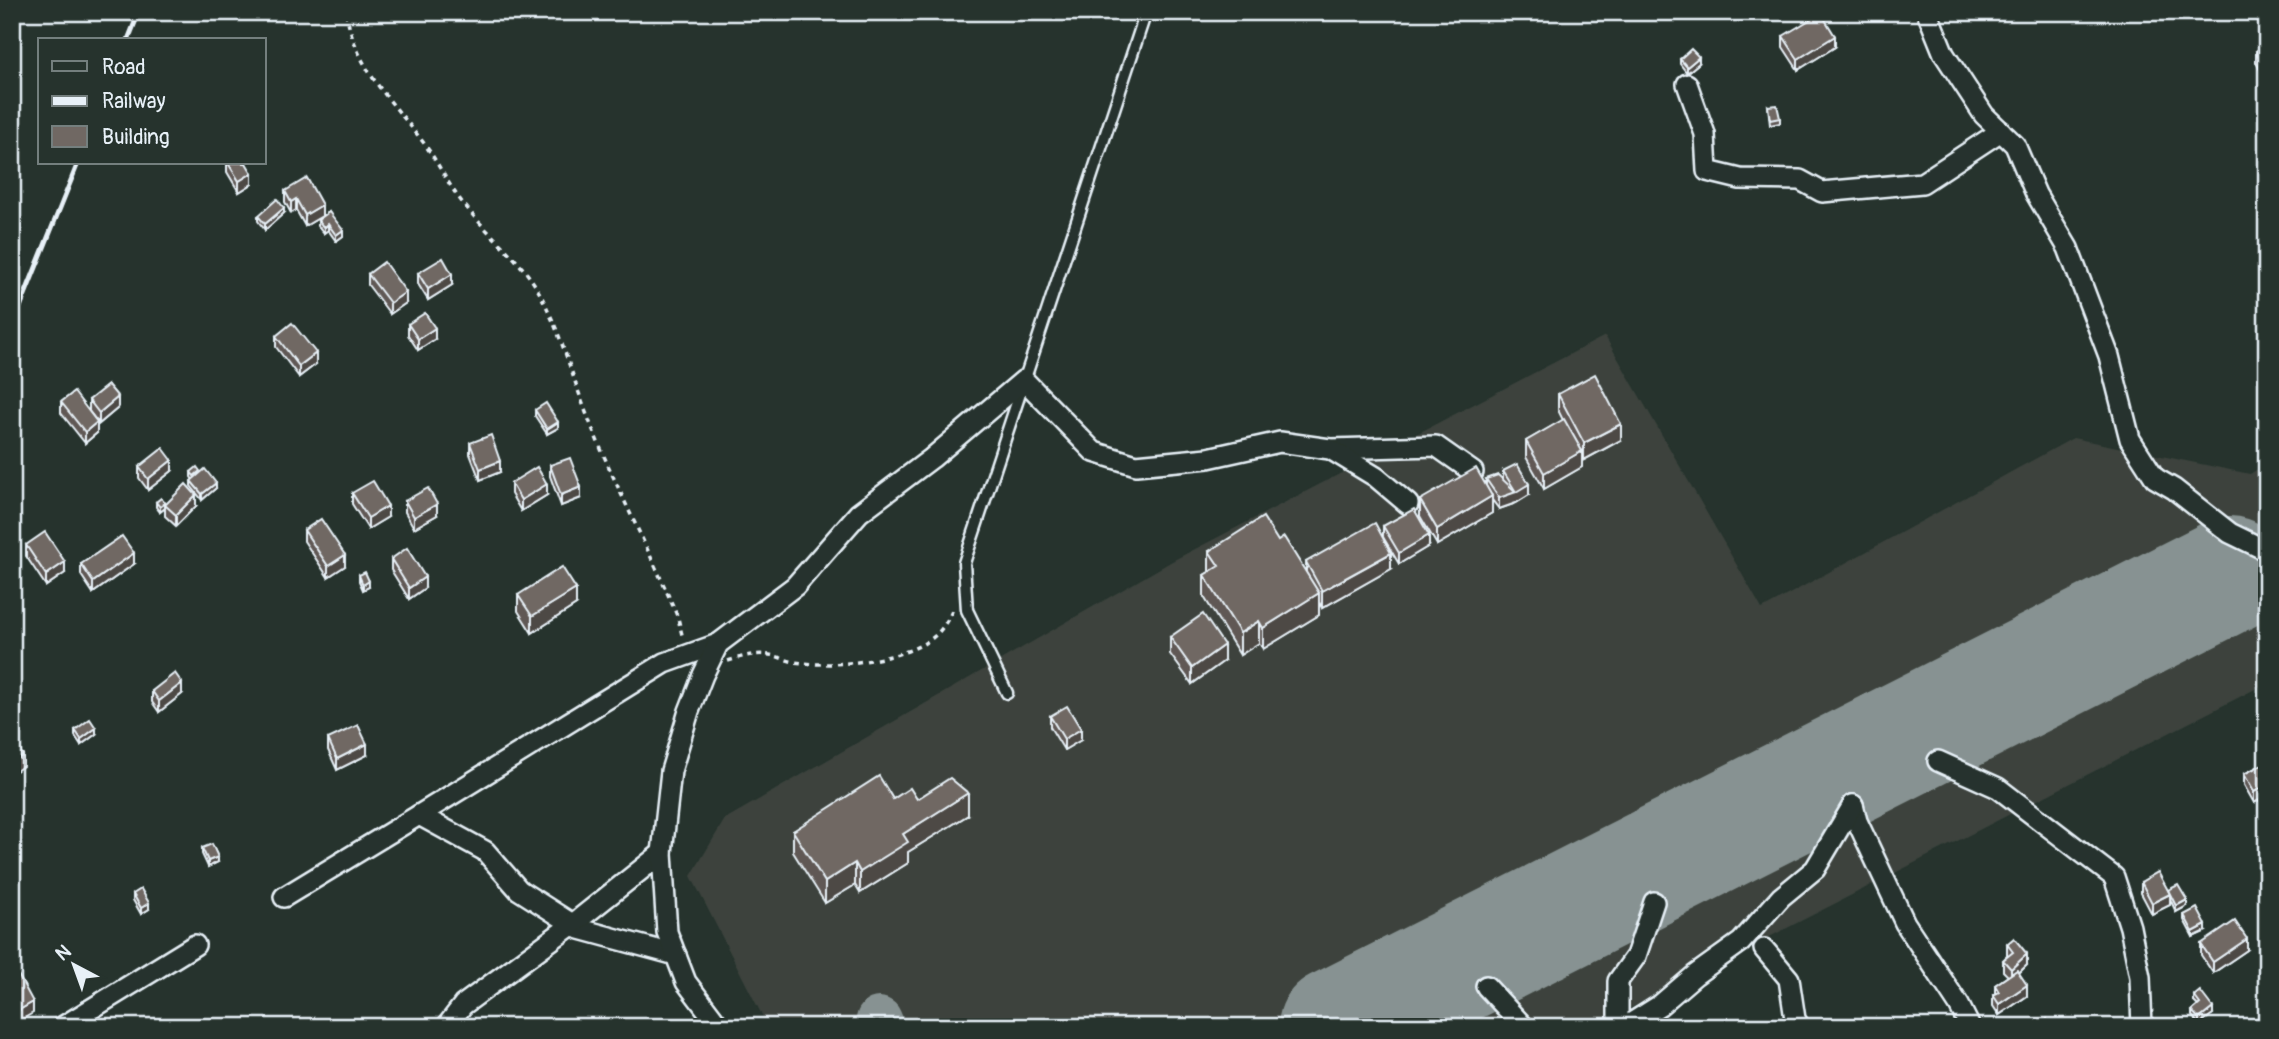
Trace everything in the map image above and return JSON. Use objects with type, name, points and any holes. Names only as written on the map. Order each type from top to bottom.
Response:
[{"type":"street","points":[[1927,12],[1944,54],[1984,115],[2015,145],[2036,194],[2068,248],[2109,356],[2130,439],[2155,478],[2174,489],[2230,533],[2267,551]]},
{"type":"street","points":[[1687,84],[1704,134],[1707,171],[1740,178],[1800,180],[1822,192],[1922,183],[2001,131]]},
{"type":"street","points":[[284,897],[665,663],[718,644],[795,586],[859,513],[932,458],[1024,380],[1094,452],[1136,464],[1208,458],[1280,442],[1330,449],[1436,446],[1473,472]]},
{"type":"street","points":[[1330,449],[1376,477],[1408,504]]},
{"type":"street","points":[[718,644],[689,711],[671,772],[662,853],[667,932],[686,982],[720,1027]]},
{"type":"street","points":[[1938,761],[1998,788],[2114,877],[2130,927],[2140,977],[2142,1027]]},
{"type":"street","points":[[1625,1027],[1660,1005],[1695,975],[1741,942],[1780,897],[1815,869],[1853,805],[1857,821],[1905,923],[1959,1005],[1970,1027]]},
{"type":"street","points":[[419,815],[485,851],[519,890],[580,929],[676,955]]},
{"type":"street","points":[[446,1027],[463,1005],[573,924],[662,853]]},
{"type":"street","points":[[1618,1027],[1618,981],[1636,956],[1654,902]]},
{"type":"street","points":[[62,1027],[195,945]]},
{"type":"street","points":[[1764,949],[1789,979],[1795,1019],[1800,1027]]},
{"type":"street","points":[[1486,986],[1524,1027]]},
{"type":"lane","points":[[1007,692],[967,610],[964,564],[1146,12]]},
{"type":"path","points":[[346,12],[351,37],[368,74],[424,144],[467,209],[510,253],[538,291],[564,350],[592,430],[678,618],[685,655]]},
{"type":"path","points":[[703,675],[722,663],[751,653],[774,655],[794,662],[839,666],[908,650],[929,641],[939,632],[951,614],[965,582]]},
{"type":"shaded area","points":[[1605,336],[1762,609],[2073,438],[2250,474],[2267,463],[2267,683],[1593,1027],[768,1027],[691,876],[725,819],[1174,560]]},
{"type":"building","points":[[1821,13],[1835,36],[1798,59],[1783,36]]},
{"type":"building","points":[[2267,46],[2267,68],[2265,69],[2256,51]]},
{"type":"building","points":[[1691,49],[1699,57],[1687,67],[1680,59]]},
{"type":"building","points":[[1777,105],[1780,118],[1770,120],[1768,106]]},
{"type":"building","points":[[229,164],[247,164],[252,173],[239,181]]},
{"type":"building","points":[[307,178],[322,205],[305,215],[296,199],[291,202],[285,191]]},
{"type":"building","points":[[277,199],[284,208],[265,224],[258,216]]},
{"type":"building","points":[[329,212],[343,230],[336,235],[328,224],[324,228],[318,220]]},
{"type":"building","points":[[443,258],[452,274],[428,289],[418,273]]},
{"type":"building","points":[[384,262],[406,292],[390,303],[368,274]]},
{"type":"building","points":[[425,313],[435,328],[418,339],[408,324]]},
{"type":"building","points":[[292,323],[316,353],[299,366],[276,336]]},
{"type":"building","points":[[1595,374],[1621,424],[1584,443],[1558,394]]},
{"type":"building","points":[[108,385],[118,397],[99,413],[89,400]]},
{"type":"building","points":[[74,392],[97,422],[85,432],[61,402]]},
{"type":"building","points":[[546,403],[558,422],[547,429],[535,410]]},
{"type":"building","points":[[1564,419],[1582,451],[1544,473],[1526,441]]},
{"type":"building","points":[[491,435],[500,461],[480,469],[470,443]]},
{"type":"building","points":[[163,448],[172,460],[148,479],[139,467]]},
{"type":"building","points":[[570,458],[581,487],[561,495],[550,465]]},
{"type":"building","points":[[1517,464],[1529,484],[1516,492],[1503,471]]},
{"type":"building","points":[[197,467],[200,471],[194,476],[191,472]]},
{"type":"building","points":[[537,467],[547,484],[521,500],[511,483]]},
{"type":"building","points":[[1476,468],[1492,496],[1437,529],[1420,500]]},
{"type":"building","points":[[205,469],[216,483],[202,494],[191,481]]},
{"type":"building","points":[[1498,475],[1516,492],[1499,498],[1486,479]]},
{"type":"building","points":[[373,481],[388,506],[368,518],[352,493]]},
{"type":"building","points":[[186,484],[196,495],[176,515],[165,505]]},
{"type":"building","points":[[428,488],[437,504],[414,517],[405,501]]},
{"type":"building","points":[[161,498],[165,503],[160,507],[156,502]]},
{"type":"building","points":[[1414,509],[1429,535],[1399,553],[1383,526]]},
{"type":"building","points":[[1263,517],[1278,541],[1284,537],[1319,593],[1263,628],[1259,621],[1240,633],[1204,575],[1219,566],[1209,551]]},
{"type":"building","points":[[321,519],[345,555],[328,566],[304,530]]},
{"type":"building","points":[[1375,523],[1391,553],[1322,591],[1306,562]]},
{"type":"building","points":[[45,532],[65,562],[46,575],[26,545]]},
{"type":"building","points":[[122,536],[134,553],[93,582],[81,564]]},
{"type":"building","points":[[407,548],[425,577],[409,588],[391,559]]},
{"type":"building","points":[[562,567],[576,589],[532,616],[518,595]]},
{"type":"building","points":[[365,572],[369,581],[363,585],[359,575]]},
{"type":"building","points":[[1203,614],[1224,645],[1192,668],[1170,637]]},
{"type":"building","points":[[175,673],[182,683],[159,701],[152,691]]},
{"type":"building","points":[[1067,706],[1081,729],[1064,739],[1050,716]]},
{"type":"building","points":[[90,719],[96,728],[81,739],[75,730]]},
{"type":"building","points":[[358,725],[367,744],[337,759],[328,739]]},
{"type":"building","points":[[12,742],[23,755],[12,763]]},
{"type":"building","points":[[2267,762],[2267,785],[2254,792],[2244,774]]},
{"type":"building","points":[[879,776],[893,799],[910,788],[917,799],[950,778],[968,793],[903,834],[908,842],[860,872],[855,863],[825,882],[793,831]]},
{"type":"building","points":[[212,844],[218,857],[208,861],[202,848]]},
{"type":"building","points":[[2158,872],[2170,894],[2152,903],[2141,882]]},
{"type":"building","points":[[2178,885],[2187,900],[2176,906],[2168,890]]},
{"type":"building","points":[[141,889],[149,903],[141,908],[133,894]]},
{"type":"building","points":[[2197,908],[2206,925],[2193,932],[2184,915]]},
{"type":"building","points":[[2235,921],[2247,939],[2213,962],[2201,944]]},
{"type":"building","points":[[2014,938],[2027,954],[2011,969],[2003,960],[2013,952],[2007,944]]},
{"type":"building","points":[[15,969],[33,1002],[14,1013],[12,970]]},
{"type":"building","points":[[2017,970],[2027,985],[1999,1004],[1993,995],[1999,992],[1995,985]]},
{"type":"building","points":[[2200,991],[2213,1008],[2199,1019],[2192,1011],[2200,1004],[2194,996]]},
{"type":"building","points":[[2047,1019],[2051,1027],[2043,1027],[2042,1024]]},
{"type":"taxiway","points":[[879,1020],[882,1027]]},
{"type":"runway","points":[[1336,1027],[2230,574]]},
{"type":"railway","points":[[129,38],[139,12]]},
{"type":"railway","points":[[12,327],[78,164]]}]
